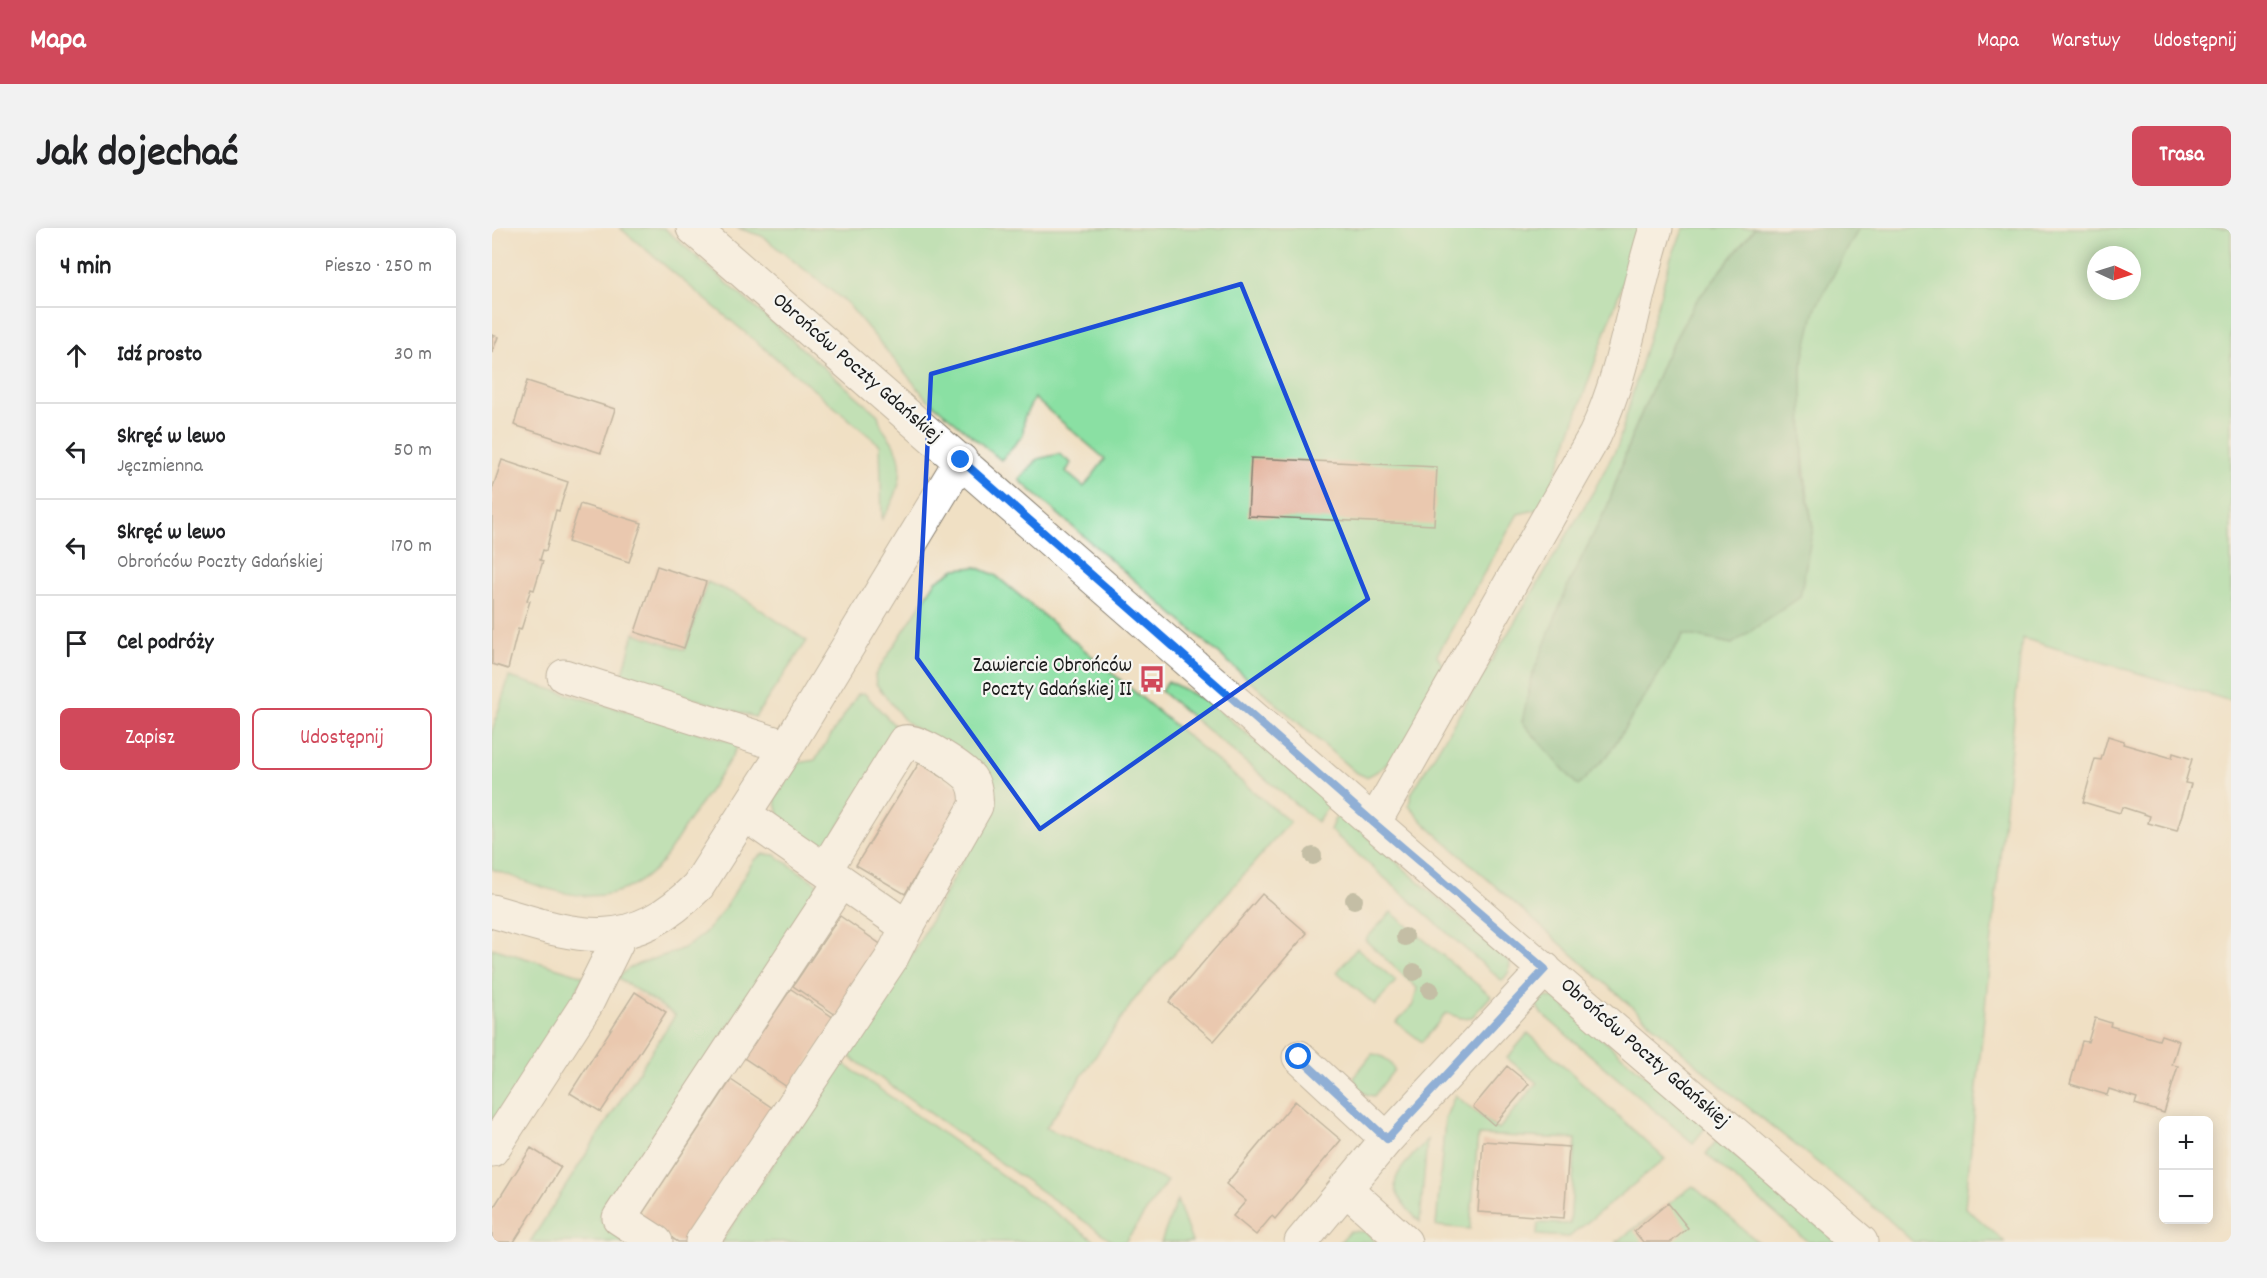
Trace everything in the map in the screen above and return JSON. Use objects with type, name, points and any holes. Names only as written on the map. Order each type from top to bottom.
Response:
[{"type":"street","name":"Obrońców Poczty Gdańskiej","points":[[693,228],[1374,823],[1861,1242]]},
{"type":"street","points":[[1374,823],[1595,435],[1613,397],[1656,228]]},
{"type":"street","points":[[492,910],[561,932],[592,936],[621,934],[642,927],[682,903],[698,886],[787,747],[961,460]]},
{"type":"street","points":[[564,676],[787,747]]},
{"type":"street","points":[[656,1242],[619,1218],[833,876],[904,742],[915,741],[966,774],[974,786],[976,806],[891,959],[702,1242]]},
{"type":"street","points":[[744,814],[907,927]]},
{"type":"street","points":[[492,1150],[586,1005],[621,934]]},
{"type":"street","points":[[1301,1242],[1387,1139],[1545,969]]},
{"type":"street","points":[[1299,1057],[1387,1139]]},
{"type":"street","points":[[1345,1188],[1405,1242]]},
{"type":"highlighted area","points":[[1241,284],[1368,599],[1040,829],[917,658],[931,374]]},
{"type":"green space","points":[[620,228],[664,228],[878,415],[883,429],[899,456],[900,465],[896,494],[882,519],[880,445]]},
{"type":"green space","points":[[737,228],[1642,228],[1544,508],[1518,514],[1437,655],[1448,676],[1423,718],[1402,747],[1379,770],[1366,777],[1355,772],[1019,480],[1038,459],[1059,454],[1071,463],[1066,472],[1084,487],[1105,459],[1034,398],[1024,418],[1023,435],[1001,460],[926,398],[847,303],[762,236]]},
{"type":"green space","points":[[1684,228],[1755,228],[1694,304],[1665,358],[1631,438],[1608,505],[1569,583],[1522,722],[1544,745],[1608,755],[1684,634],[1732,644],[1813,528],[1802,447],[1803,360],[1808,333],[1819,299],[1859,228],[2231,228],[2231,701],[2022,638],[1965,1207],[2005,1242],[1913,1242],[1886,1217],[1725,1089],[1425,824],[1409,806],[1411,794],[1593,492],[1618,445],[1670,260]]},
{"type":"green space","points":[[1755,228],[1859,228],[1815,309],[1802,365],[1803,473],[1813,528],[1800,597],[1732,644],[1684,634],[1608,755],[1578,786],[1522,722],[1532,676],[1569,583],[1608,505],[1631,438],[1665,358],[1694,304]]},
{"type":"green space","points":[[976,567],[995,575],[1290,822],[1137,996],[1046,1128],[1167,1181],[1125,1242],[1114,1242],[846,1054],[917,946],[989,810],[976,770],[905,721],[876,684],[875,675],[936,581],[955,569]]},
{"type":"green space","points":[[707,582],[742,597],[807,641],[755,717],[622,677],[634,633],[685,650]]},
{"type":"green space","points":[[509,677],[739,744],[664,859],[642,880],[622,891],[601,895],[580,895],[558,892],[492,869],[492,731]]},
{"type":"green space","points":[[1168,681],[1211,704],[1330,803],[1317,822],[1161,691]]},
{"type":"green space","points":[[864,693],[899,730],[824,850],[780,820],[775,798],[799,763],[815,760],[858,694]]},
{"type":"green space","points":[[1342,814],[1510,962],[1509,972],[1502,981],[1330,830],[1334,820]]},
{"type":"green space","points":[[763,854],[775,855],[822,887],[600,1219],[633,1242],[530,1242],[675,1015],[618,978],[632,967],[681,949],[700,937],[726,906],[754,860]]},
{"type":"green space","points":[[1391,912],[1491,996],[1472,1017],[1461,1018],[1446,1013],[1422,1042],[1396,1022],[1413,1005],[1417,988],[1365,940]]},
{"type":"green space","points":[[492,948],[584,976],[570,1005],[492,1131]]},
{"type":"green space","points":[[1357,948],[1396,981],[1375,1005],[1337,972]]},
{"type":"green space","points":[[1538,998],[1554,998],[1706,1127],[1693,1143],[1541,1013],[1536,1005]]},
{"type":"green space","points":[[1528,1033],[1665,1159],[1569,1237],[1537,1235],[1538,1223],[1570,1224],[1576,1139],[1478,1135],[1470,1229],[1436,1226],[1445,1119],[1455,1095],[1498,1130],[1537,1083],[1507,1058]]},
{"type":"green space","points":[[1372,1054],[1385,1059],[1394,1070],[1374,1096],[1360,1091],[1354,1077]]},
{"type":"green space","points":[[841,1062],[1097,1242],[721,1242]]},
{"type":"green space","points":[[1427,1140],[1420,1222],[1407,1209],[1395,1188],[1399,1172]]},
{"type":"green space","points":[[1717,1140],[1837,1242],[1808,1242],[1706,1154]]},
{"type":"green space","points":[[1693,1186],[1758,1242],[1616,1242]]},
{"type":"green space","points":[[1177,1200],[1192,1242],[1161,1242]]},
{"type":"green space","points":[[1350,1231],[1366,1232],[1376,1242],[1340,1242]]},
{"type":"building","points":[[492,335],[498,337],[492,353]]},
{"type":"building","points":[[527,381],[615,409],[601,453],[514,425]]},
{"type":"building","points":[[1251,458],[1437,467],[1434,525],[1248,516]]},
{"type":"building","points":[[502,460],[568,482],[559,511],[556,510],[546,551],[543,550],[540,560],[543,561],[534,590],[531,589],[527,600],[530,601],[521,630],[518,629],[508,669],[492,664],[492,490]]},
{"type":"building","points":[[580,504],[642,523],[629,562],[568,542]]},
{"type":"building","points":[[657,566],[706,582],[684,648],[635,632]]},
{"type":"building","points":[[2108,736],[2124,741],[2123,744],[2172,758],[2173,753],[2192,759],[2185,783],[2191,784],[2177,831],[2148,823],[2150,816],[2122,807],[2120,813],[2083,802],[2095,759],[2101,760]]},
{"type":"building","points":[[919,763],[967,792],[905,894],[856,865]]},
{"type":"building","points":[[1262,894],[1307,933],[1214,1041],[1169,1002]]},
{"type":"building","points":[[840,916],[886,948],[839,1017],[793,986]]},
{"type":"building","points":[[791,989],[837,1020],[790,1089],[744,1058]]},
{"type":"building","points":[[635,992],[666,1012],[601,1112],[570,1093]]},
{"type":"building","points":[[2095,1018],[2111,1023],[2110,1026],[2159,1040],[2161,1035],[2179,1041],[2172,1065],[2178,1066],[2164,1113],[2135,1104],[2137,1098],[2109,1089],[2107,1095],[2070,1084],[2082,1041],[2088,1042]]},
{"type":"building","points":[[1507,1066],[1529,1084],[1494,1125],[1473,1107]]},
{"type":"building","points":[[731,1080],[777,1111],[690,1242],[678,1242],[640,1217]]},
{"type":"building","points":[[1295,1101],[1341,1140],[1275,1219],[1272,1216],[1256,1235],[1233,1216],[1246,1201],[1226,1184]]},
{"type":"building","points":[[1483,1141],[1569,1147],[1564,1218],[1478,1212]]},
{"type":"building","points":[[531,1148],[561,1167],[514,1242],[492,1242],[492,1210]]},
{"type":"building","points":[[1668,1203],[1688,1228],[1671,1242],[1643,1242],[1634,1231]]},
{"type":"place","name":"Zawiercie Obrońców Poczty Gdańskiej II","points":[[1152,679]]},
{"type":"route","points":[[961,460],[1374,823],[1545,969],[1387,1139],[1299,1057]]}]
